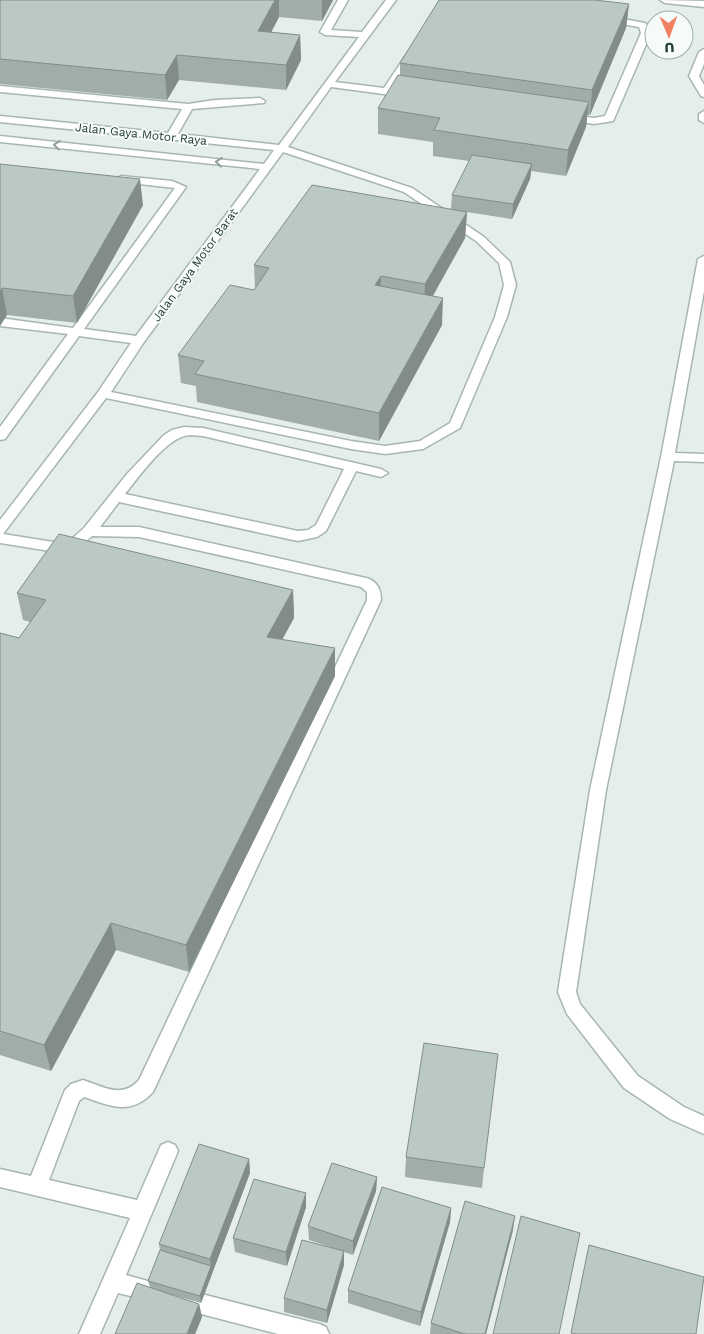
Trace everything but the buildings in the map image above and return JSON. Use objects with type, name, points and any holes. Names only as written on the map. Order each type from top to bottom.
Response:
[{"type":"street","points":[[343,0],[325,32],[365,35]]},
{"type":"street","name":"Jalan Gaya Motor Barat","points":[[0,530],[103,394],[140,340],[391,0]]},
{"type":"street","points":[[665,0],[704,4]]},
{"type":"street","points":[[555,116],[594,121],[609,119],[611,116],[646,28],[642,25],[599,18]]},
{"type":"street","points":[[387,91],[418,42]]},
{"type":"street","points":[[704,52],[694,76],[704,94]]},
{"type":"street","points":[[329,84],[413,95]]},
{"type":"street","points":[[0,89],[188,107],[215,103],[260,101]]},
{"type":"street","points":[[171,137],[188,107]]},
{"type":"street","points":[[704,114],[704,120]]},
{"type":"street","name":"Jalan Gaya Motor Raya","points":[[0,119],[281,148],[408,190],[480,239],[504,262],[510,285],[506,301],[455,425],[423,444],[385,450],[351,445],[103,394]]},
{"type":"street","name":"Jalan Gaya Motor Raya","points":[[0,139],[267,167]]},
{"type":"street","points":[[0,436],[181,187],[172,184],[105,178]]},
{"type":"street","points":[[704,260],[668,457],[598,790],[566,992],[573,1008],[631,1082],[677,1113],[704,1125]]},
{"type":"street","points":[[0,322],[140,340]]},
{"type":"street","points":[[0,538],[60,550],[69,548],[89,531],[160,446],[175,434],[188,431],[211,434],[381,473]]},
{"type":"street","points":[[668,457],[704,458]]},
{"type":"street","points":[[117,497],[298,536],[312,534],[321,528],[351,467]]},
{"type":"street","points":[[36,1187],[72,1096],[78,1090],[83,1088],[123,1100],[140,1095],[146,1086],[374,600],[374,590],[366,583],[139,532],[89,531]]},
{"type":"street","points":[[89,1334],[168,1151]]},
{"type":"street","points":[[0,1178],[142,1211]]},
{"type":"street","points":[[113,1282],[319,1334]]}]
